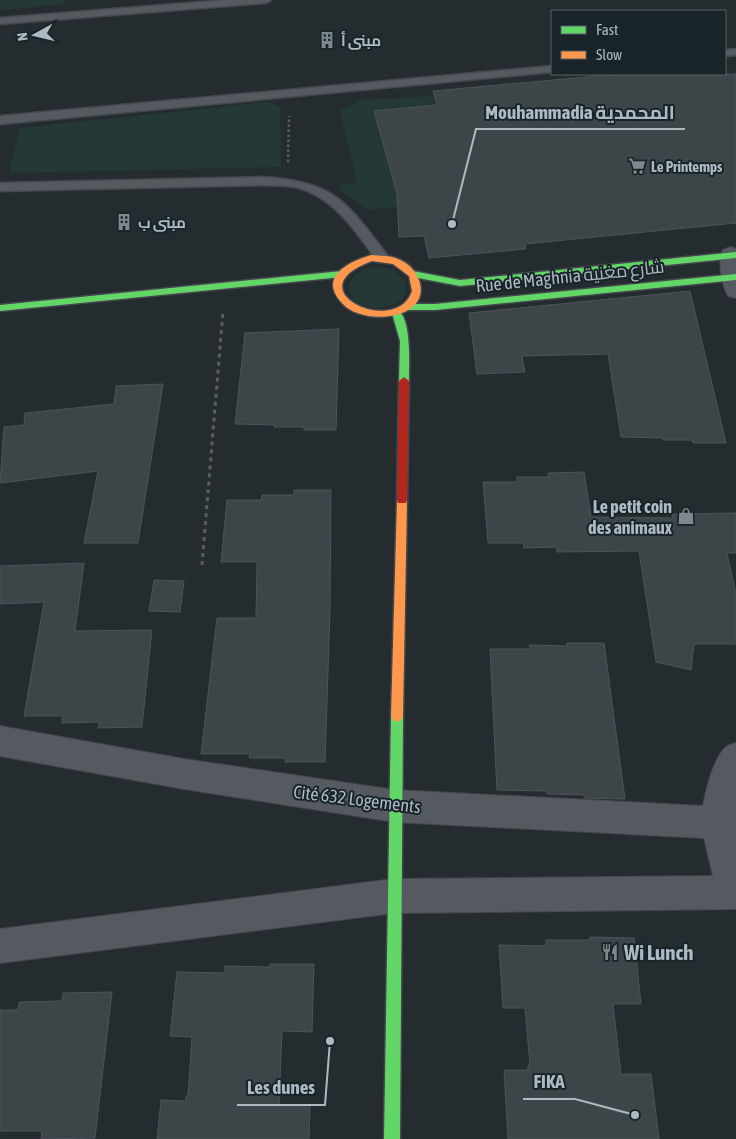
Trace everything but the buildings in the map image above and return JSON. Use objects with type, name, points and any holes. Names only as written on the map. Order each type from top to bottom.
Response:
[{"type":"street","points":[[383,259],[400,264],[413,274],[418,291],[414,300],[397,313],[371,316],[348,307],[341,300],[338,291],[338,282],[342,274],[349,266],[359,261],[383,259]]},
{"type":"street","name":"Rue de Maghnia شارع مغنية","points":[[413,274],[460,283],[734,271]]},
{"type":"street","name":"Rue de Maghnia شارع مغنية","points":[[407,307],[435,307],[734,271]]},
{"type":"street","points":[[0,308],[226,284],[342,274]]},
{"type":"street","points":[[392,1139],[394,896],[405,341],[397,313]]},
{"type":"street","name":"Cité 632 Logements","points":[[0,741],[184,774],[396,806],[718,823]]},
{"type":"street","points":[[0,946],[394,896],[736,892],[724,865],[718,823],[724,783],[736,758]]},
{"type":"lane","points":[[0,21],[266,0]]},
{"type":"lane","points":[[0,120],[551,69]]},
{"type":"lane","points":[[0,187],[253,181],[298,184],[325,194],[344,209],[383,259]]},
{"type":"path","points":[[287,183],[290,92]]},
{"type":"path","points":[[202,565],[226,284]]},
{"type":"green space","points":[[0,0],[64,0],[65,4],[0,10]]},
{"type":"green space","points":[[433,96],[471,212],[438,202],[369,210],[341,191],[339,184],[357,183],[340,111],[362,100]]},
{"type":"green space","points":[[268,102],[280,107],[281,167],[9,173],[20,128]]},
{"type":"green space","points":[[376,266],[394,270],[405,281],[405,293],[399,302],[382,307],[372,307],[355,301],[350,295],[349,286],[353,276],[367,268]]},
{"type":"traffic: fast","points":[[413,274],[460,283],[736,255]]},
{"type":"traffic: fast","points":[[0,308],[342,274]]},
{"type":"traffic: fast","points":[[407,307],[435,307],[736,277]]},
{"type":"traffic: fast","points":[[397,313],[405,341],[404,381]]},
{"type":"traffic: fast","points":[[392,1139],[397,716]]},
{"type":"traffic: slow","points":[[371,258],[395,261],[413,274],[417,291],[414,299],[408,305],[388,314],[373,314],[359,311],[340,296],[337,286],[340,276],[349,267],[371,258]]},
{"type":"traffic: slow","points":[[397,716],[402,500]]},
{"type":"traffic: jam","points":[[402,500],[404,381]]},
{"type":"place","name":"مبنى أ","points":[[327,40]]},
{"type":"place","name":"Le Printemps","points":[[637,166]]},
{"type":"place","name":"مبنى ب","points":[[124,222]]},
{"type":"place","name":"Mouhammadia المحمدية","points":[[452,224]]},
{"type":"place","name":"Le petit coin des animaux","points":[[686,516]]},
{"type":"place","name":"Wi Lunch","points":[[610,952]]},
{"type":"place","name":"Les dunes","points":[[330,1041]]},
{"type":"place","name":"FIKA","points":[[635,1115]]}]
